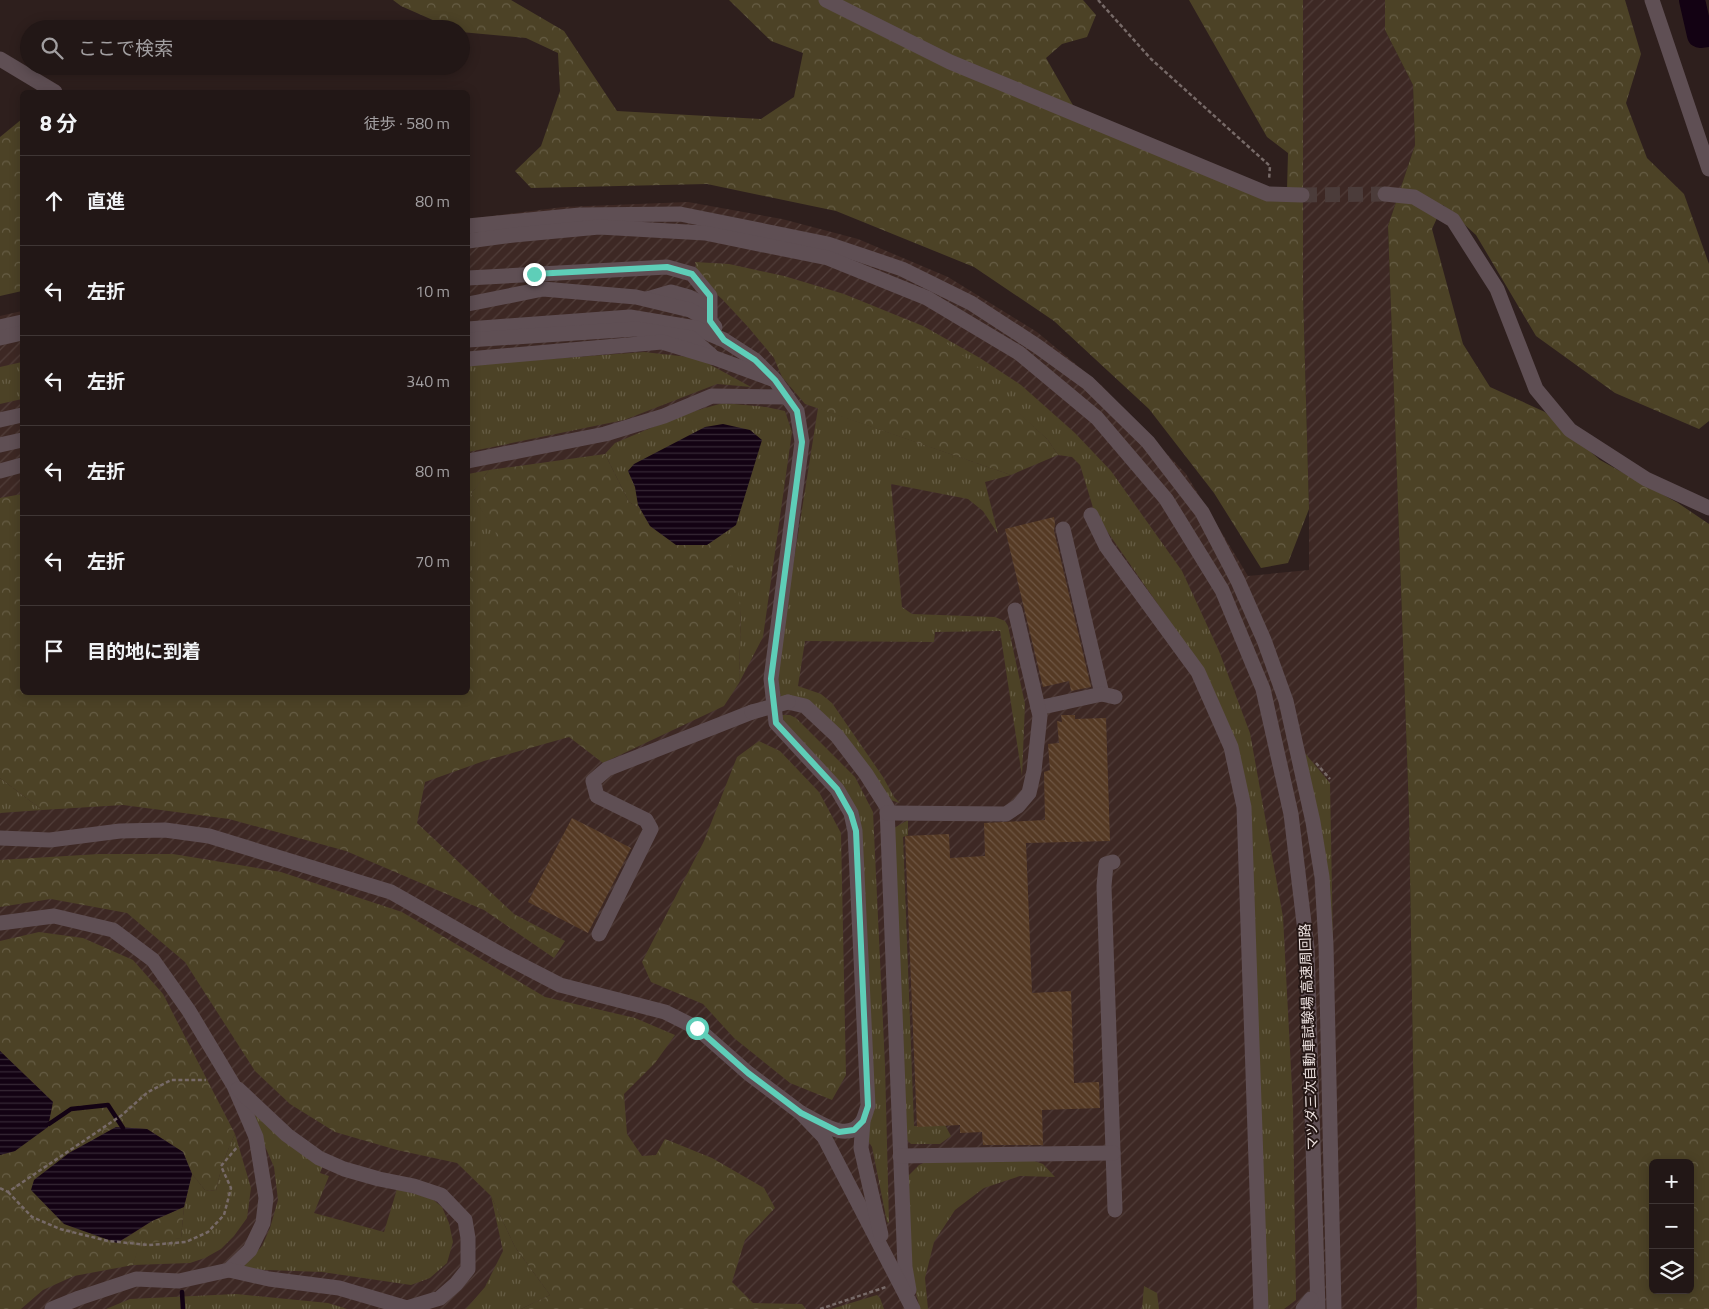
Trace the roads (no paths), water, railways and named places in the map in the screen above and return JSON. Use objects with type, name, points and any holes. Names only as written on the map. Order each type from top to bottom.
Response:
[{"type":"street","points":[[826,0],[950,62],[1268,194],[1302,194]]},
{"type":"street","points":[[1652,0],[1709,169]]},
{"type":"street","points":[[0,59],[20,71]]},
{"type":"street","points":[[26,75],[51,90]]},
{"type":"street","points":[[1385,194],[1414,197],[1453,220],[1498,289],[1536,389],[1570,430],[1646,479],[1709,508]]},
{"type":"street","points":[[470,226],[580,215],[680,214],[828,244],[902,270],[971,304],[1037,346],[1088,383],[1148,442],[1202,512],[1238,581],[1264,640],[1286,701],[1313,822],[1322,877],[1326,945],[1334,1309]]},
{"type":"street","name":"マツダ三次自動車試験場 高速周回路","points":[[470,241],[599,227],[705,232],[828,258],[927,298],[1019,353],[1097,418],[1166,499],[1222,590],[1263,689],[1291,814],[1307,948],[1317,1278],[1310,1306]]},
{"type":"street","points":[[470,278],[667,267],[692,274],[710,296],[710,321]]},
{"type":"street","points":[[470,304],[543,289],[645,299],[690,310],[710,321],[724,340]]},
{"type":"street","points":[[470,329],[630,317],[696,328],[724,340],[755,360],[775,380],[797,411],[802,442],[771,679],[776,723],[837,789],[851,814],[856,831],[868,1106],[863,1121],[861,1148],[886,1256]]},
{"type":"street","points":[[0,327],[20,322]]},
{"type":"street","points":[[470,340],[636,328],[691,338],[715,358]]},
{"type":"street","points":[[0,338],[20,333]]},
{"type":"street","points":[[470,359],[662,342],[715,358],[775,380]]},
{"type":"street","points":[[470,461],[605,434],[664,416],[712,396],[787,397]]},
{"type":"street","points":[[0,420],[20,415]]},
{"type":"street","points":[[0,445],[20,440]]},
{"type":"street","points":[[0,471],[20,466]]},
{"type":"street","points":[[1091,515],[1106,546],[1198,672],[1231,747],[1244,807],[1261,1309]]},
{"type":"street","points":[[1038,708],[1108,696],[1063,529]]},
{"type":"street","points":[[887,813],[1006,814],[1018,806],[1029,793],[1034,771],[1040,716],[1015,610]]},
{"type":"street","points":[[599,934],[651,829],[646,820],[597,796],[593,781],[607,768],[752,712],[788,702],[805,706],[837,736],[866,774],[886,807],[887,813],[905,1268],[913,1309]]},
{"type":"street","points":[[0,838],[50,840],[120,831],[165,830],[209,836],[390,892],[500,954],[560,985],[665,1012],[697,1028],[748,1073],[801,1113],[824,1137],[913,1309]]},
{"type":"street","points":[[1113,862],[1106,864],[1104,886],[1115,1210]]},
{"type":"street","points":[[0,922],[54,916],[113,930],[154,960],[189,1011],[234,1086],[256,1137],[266,1198],[263,1223],[250,1250],[230,1270]]},
{"type":"street","points":[[52,1309],[136,1279],[178,1281],[230,1270],[269,1280],[339,1288],[406,1308],[440,1298],[456,1284],[468,1269],[468,1238],[465,1220],[442,1195],[414,1186],[344,1169],[319,1158],[287,1135],[234,1086]]},
{"type":"street","points":[[801,1113],[839,1132],[854,1130],[863,1121]]},
{"type":"street","points":[[900,1156],[1113,1153]]},
{"type":"waterway","points":[[1692,0],[1700,35],[1709,34]]},
{"type":"waterway","points":[[49,1124],[71,1109],[108,1105],[123,1128]]},
{"type":"waterway","points":[[182,1292],[183,1309]]},
{"type":"tunnel","points":[[1302,195],[1385,194]]}]
